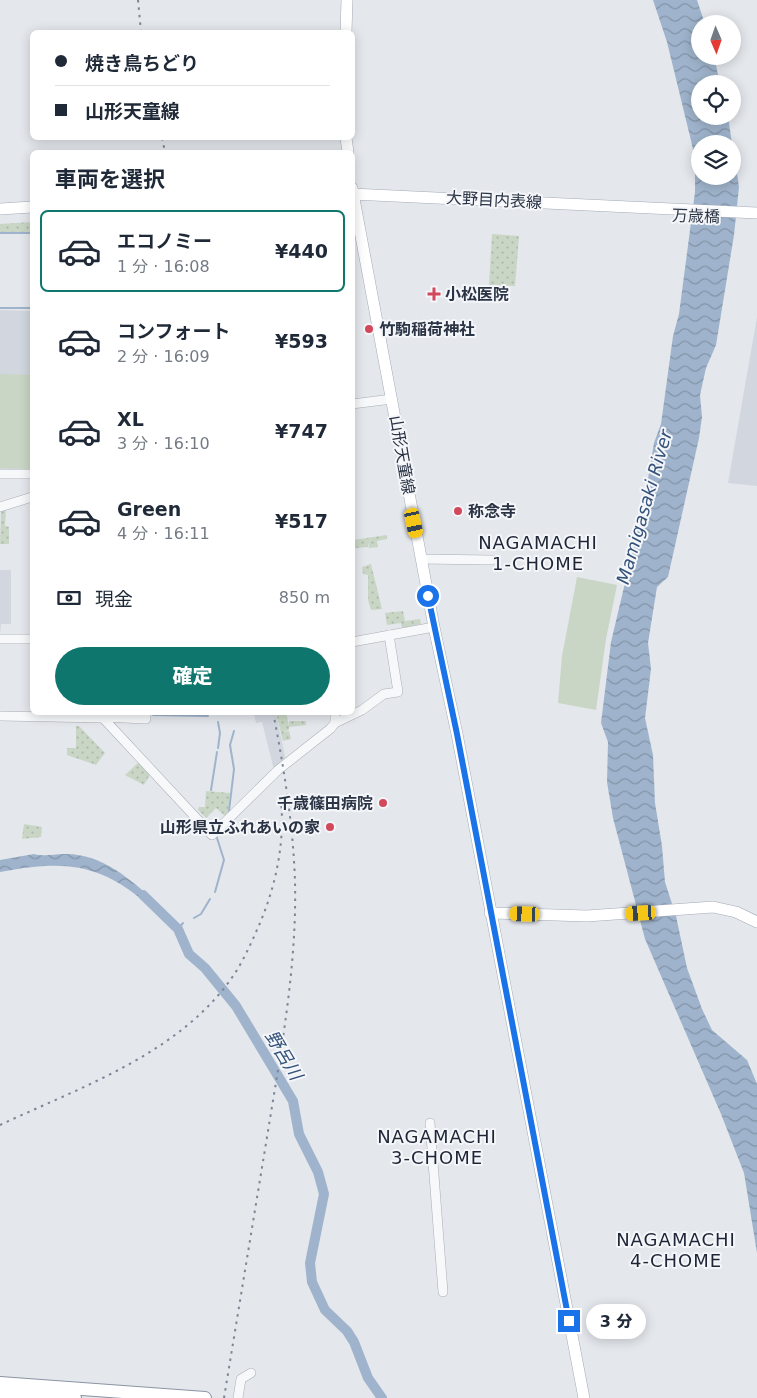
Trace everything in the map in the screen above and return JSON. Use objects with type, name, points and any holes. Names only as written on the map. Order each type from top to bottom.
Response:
[{"type":"highway","points":[[0,1383],[201,1398]]},
{"type":"highway","points":[[0,1392],[75,1398]]},
{"type":"main road","points":[[346,30],[347,0]]},
{"type":"main road","name":"大野目内表線","points":[[355,196],[635,211]]},
{"type":"main road","name":"山形天童線","points":[[355,206],[434,627],[457,734],[584,1398]]},
{"type":"main road","points":[[0,209],[30,208]]},
{"type":"main road","name":"万歳橋","points":[[635,211],[757,213]]},
{"type":"main road","name":"万歳橋","points":[[635,211],[757,218]]},
{"type":"main road","points":[[0,217],[30,215]]},
{"type":"main road","points":[[490,913],[587,916],[721,908],[757,922]]},
{"type":"street","points":[[355,404],[392,399]]},
{"type":"street","points":[[0,474],[30,474]]},
{"type":"street","points":[[0,507],[30,498]]},
{"type":"street","points":[[421,559],[492,560]]},
{"type":"street","points":[[355,642],[434,627]]},
{"type":"street","points":[[355,713],[384,694],[398,692],[389,636]]},
{"type":"street","points":[[0,639],[30,639]]},
{"type":"street","points":[[0,716],[102,716],[146,719],[146,715]]},
{"type":"street","points":[[335,715],[335,723]]},
{"type":"street","points":[[102,716],[212,835],[258,788],[335,723],[352,715]]},
{"type":"street","points":[[430,1123],[443,1292]]},
{"type":"street","points":[[238,1398],[241,1379],[251,1373]]},
{"type":"shaded area","points":[[0,310],[30,311],[30,470],[0,469]]},
{"type":"shaded area","points":[[757,317],[757,486],[728,483]]},
{"type":"shaded area","points":[[0,570],[11,570],[11,624],[1,624],[0,634]]},
{"type":"shaded area","points":[[254,715],[276,715],[286,761],[274,770],[262,722],[256,723]]},
{"type":"green space","points":[[30,222],[30,232],[0,232],[0,224]]},
{"type":"green space","points":[[492,234],[519,236],[515,286],[489,285]]},
{"type":"green space","points":[[0,374],[30,375],[30,469],[0,468]]},
{"type":"green space","points":[[6,510],[5,526],[9,527],[9,544],[0,544],[1,512]]},
{"type":"green space","points":[[387,535],[387,539],[377,541],[378,547],[369,548],[368,542],[368,547],[355,548],[355,540]]},
{"type":"green space","points":[[371,564],[382,609],[371,610],[368,600],[368,575],[363,574],[362,567]]},
{"type":"green space","points":[[577,577],[617,585],[606,639],[596,710],[558,703],[562,656]]},
{"type":"green space","points":[[403,611],[405,621],[420,619],[421,624],[402,628],[401,623],[387,625],[385,613]]},
{"type":"green space","points":[[276,715],[286,715],[289,726],[289,721],[306,721],[306,725],[289,727],[289,730],[282,732],[289,731],[291,739],[283,741]]},
{"type":"green space","points":[[76,726],[79,726],[105,753],[96,765],[67,755],[67,748],[76,748]]},
{"type":"green space","points":[[140,761],[151,773],[144,785],[125,775]]},
{"type":"green space","points":[[206,791],[230,793],[228,813],[225,816],[216,808],[206,818],[198,810],[199,807],[205,807]]},
{"type":"green space","points":[[24,824],[42,827],[41,837],[22,839]]},
{"type":"water","points":[[653,0],[697,0],[702,15],[691,15],[691,65],[716,65],[718,75],[691,75],[691,125],[729,125],[731,135],[691,135],[691,141],[667,42]]},
{"type":"water","name":"Mamigasaki River","points":[[695,185],[739,185],[739,187],[734,235],[716,345],[706,368],[700,395],[702,417],[699,438],[668,577],[657,587],[648,643],[651,669],[645,718],[653,755],[655,803],[662,846],[665,882],[676,916],[687,968],[712,1030],[747,1060],[757,1084],[757,1253],[744,1173],[721,1114],[645,939],[613,818],[607,782],[608,742],[601,723],[611,642],[644,503],[654,443],[661,424],[673,336],[679,314]]},
{"type":"water","points":[[34,854],[78,855],[103,863],[125,876],[156,902],[149,906],[114,880],[80,868],[43,866],[0,872],[0,860]]},
{"type":"waterway","points":[[0,233],[30,233]]},
{"type":"waterway","points":[[0,308],[30,308]]},
{"type":"waterway","points":[[153,715],[208,716]]},
{"type":"waterway","points":[[218,722],[220,733],[218,748]]},
{"type":"waterway","points":[[229,811],[234,769],[230,745],[234,731]]},
{"type":"waterway","points":[[211,790],[217,752]]},
{"type":"waterway","points":[[215,892],[224,860],[217,838]]},
{"type":"waterway","name":"野呂川","points":[[143,895],[178,929],[189,954],[205,968],[236,1006],[293,1101],[299,1134],[318,1172],[324,1194],[310,1263],[312,1282],[325,1310],[347,1331],[354,1342],[368,1378],[382,1398]]},
{"type":"waterway","points":[[194,918],[201,914],[210,899]]},
{"type":"waterway","name":"野呂川","points":[[178,929],[183,923]]},
{"type":"railway","points":[[138,0],[141,30]]},
{"type":"railway","points":[[162,140],[165,150]]},
{"type":"railway","points":[[224,1398],[279,1065],[288,1004],[294,942],[295,881],[292,838],[274,715]]},
{"type":"railway","points":[[0,1125],[130,1064],[161,1045],[190,1023],[215,999],[237,970],[266,909],[278,863],[282,832],[281,801]]},
{"type":"place","name":"小松医院","points":[[434,294]]},
{"type":"place","name":"竹駒稲荷神社","points":[[369,329]]},
{"type":"place","name":"称念寺","points":[[458,511]]},
{"type":"place","name":"千歳篠田病院","points":[[383,803]]},
{"type":"place","name":"山形県立ふれあいの家","points":[[330,827]]},
{"type":"district","name":"NAGAMACHI 1-CHOME","points":[[538,552]]},
{"type":"district","name":"NAGAMACHI 3-CHOME","points":[[437,1146]]},
{"type":"district","name":"NAGAMACHI 4-CHOME","points":[[676,1249]]},
{"type":"route","points":[[428,596],[457,734],[569,1321]]}]
